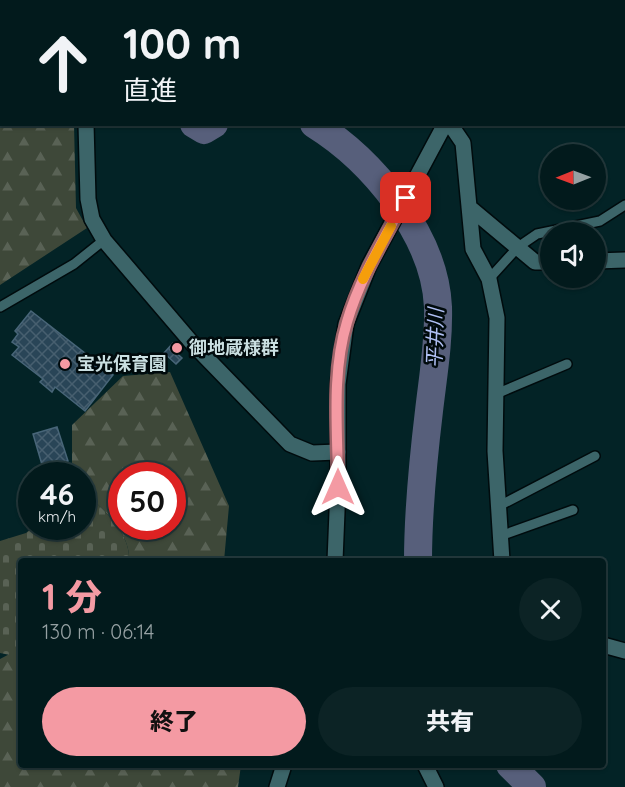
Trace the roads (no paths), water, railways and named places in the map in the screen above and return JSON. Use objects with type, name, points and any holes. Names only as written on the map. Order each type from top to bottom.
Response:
[{"type":"street","points":[[86,126],[88,199],[92,219],[104,240],[192,343],[290,444],[312,453],[338,452]]},
{"type":"street","points":[[335,558],[338,384],[346,324],[356,294],[375,255],[447,126]]},
{"type":"street","points":[[450,126],[463,143],[473,249],[489,279],[497,318],[495,451],[502,558]]},
{"type":"street","points":[[469,207],[535,262],[540,262]]},
{"type":"street","points":[[606,261],[625,260]]},
{"type":"street","points":[[606,646],[625,651]]},
{"type":"street","points":[[277,787],[283,768]]},
{"type":"street","points":[[426,768],[436,787]]},
{"type":"lane","points":[[489,279],[518,247],[537,234],[600,221],[625,205]]},
{"type":"lane","points":[[0,307],[74,264],[104,240]]},
{"type":"lane","points":[[496,394],[567,364]]},
{"type":"lane","points":[[499,506],[595,456]]},
{"type":"lane","points":[[500,536],[573,510]]},
{"type":"waterway","name":"平井川","points":[[197,126],[204,130],[211,126]]},
{"type":"waterway","name":"平井川","points":[[317,126],[357,158],[397,202],[426,253],[434,280],[438,307],[438,333],[421,486],[418,558]]},
{"type":"waterway","name":"平井川","points":[[513,768],[532,787]]},
{"type":"place","name":"御地蔵様群","points":[[177,348]]},
{"type":"place","name":"宝光保育園","points":[[65,364]]}]
